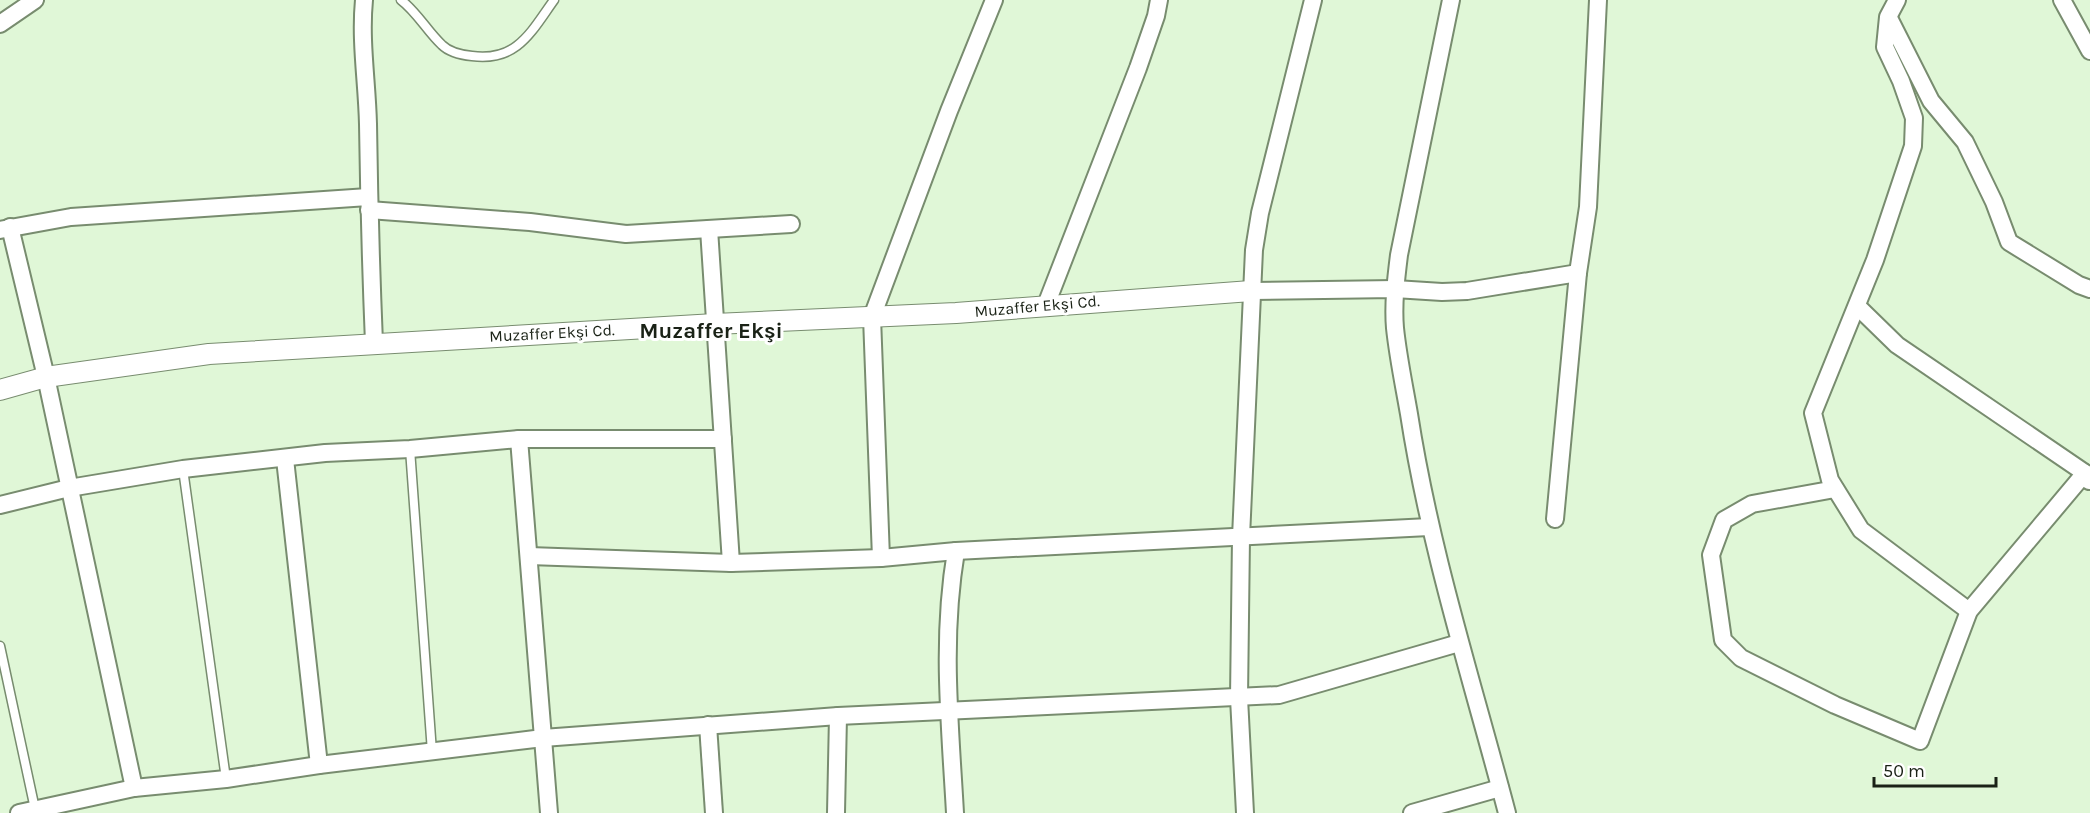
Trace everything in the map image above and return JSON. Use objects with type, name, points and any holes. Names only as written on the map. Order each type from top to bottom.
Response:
[{"type":"street","points":[[0,24],[35,0]]},
{"type":"street","points":[[364,0],[362,35],[368,122],[374,343]]},
{"type":"street","points":[[881,558],[872,317],[949,111],[994,0]]},
{"type":"street","points":[[1046,305],[1142,59],[1159,0]]},
{"type":"street","points":[[1245,813],[1239,698],[1241,537],[1254,250],[1260,213],[1313,0]]},
{"type":"street","points":[[1451,0],[1399,255],[1395,289],[1395,328],[1429,526],[1507,813]]},
{"type":"street","points":[[1555,519],[1578,273],[1588,207],[1598,0]]},
{"type":"street","points":[[1897,0],[1888,17],[1886,47],[1914,118],[1913,146],[1875,260],[1813,413],[1830,480],[1861,530],[1969,611]]},
{"type":"street","points":[[2062,0],[2090,51]]},
{"type":"street","points":[[1888,17],[1931,100],[1965,142],[1994,202],[2009,242],[2079,285],[2090,289]]},
{"type":"street","points":[[134,788],[46,377],[5,228],[71,217],[369,203],[626,234],[792,224]]},
{"type":"street","points":[[708,229],[731,563]]},
{"type":"street","points":[[1251,291],[1395,289],[1467,291],[1578,273]]},
{"type":"street","name":"Muzaffer Ekşi Cd.","points":[[0,390],[46,377],[209,354],[715,324],[956,313],[1251,291]]},
{"type":"street","points":[[1835,489],[1752,504],[1724,520],[1711,555],[1723,640],[1741,658],[1835,705],[1920,741],[1969,611],[2088,478],[1897,345],[1857,306]]},
{"type":"street","points":[[0,505],[69,488],[183,469],[325,453],[410,449],[519,439],[723,439]]},
{"type":"street","points":[[519,439],[549,813]]},
{"type":"street","points":[[285,459],[320,765]]},
{"type":"street","points":[[529,556],[731,563],[881,558],[956,551],[1429,526]]},
{"type":"street","points":[[955,813],[946,636],[956,551]]},
{"type":"street","points":[[27,811],[134,788],[226,779],[320,765],[543,738],[838,716],[1279,695],[1459,643]]},
{"type":"street","points":[[836,813],[838,716]]},
{"type":"street","points":[[708,725],[714,813]]},
{"type":"street","points":[[1412,813],[1500,788]]},
{"type":"lane","points":[[401,0],[443,47],[476,57],[498,55],[519,46],[554,0]]},
{"type":"lane","points":[[410,449],[432,753]]},
{"type":"lane","points":[[183,469],[226,779]]},
{"type":"lane","points":[[0,646],[27,811]]},
{"type":"district","name":"Muzaffer Ekşi","points":[[711,331]]}]
